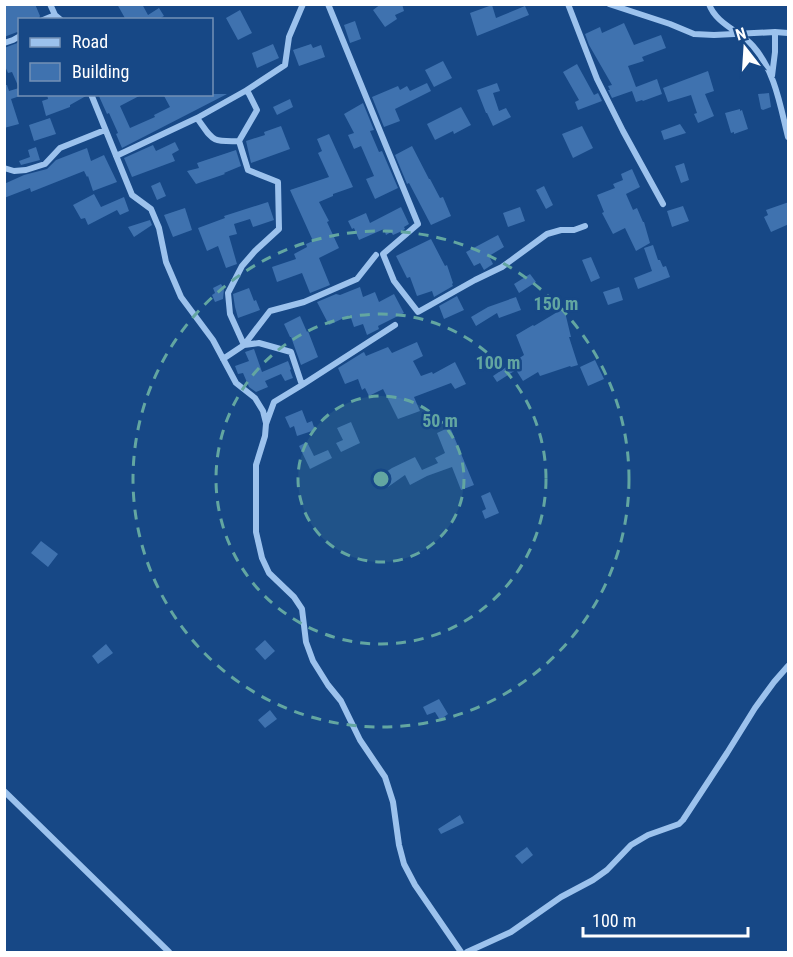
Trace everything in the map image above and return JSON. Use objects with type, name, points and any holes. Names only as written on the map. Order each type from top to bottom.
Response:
[{"type":"street","points":[[50,4],[58,17]]},
{"type":"street","points":[[116,156],[197,118],[247,90],[285,65],[290,37],[303,4]]},
{"type":"street","points":[[328,4],[418,224],[383,254],[394,281],[418,312],[501,267],[547,234],[585,226]]},
{"type":"street","points":[[568,4],[597,79],[663,204]]},
{"type":"street","points":[[609,4],[694,34],[789,33]]},
{"type":"street","points":[[709,4],[719,19],[751,43],[762,58],[772,76],[789,136]]},
{"type":"street","points":[[772,76],[775,32]]},
{"type":"street","points":[[4,43],[18,37]]},
{"type":"street","points":[[244,345],[230,314],[228,293],[242,266],[279,230],[278,182],[249,170],[239,141],[257,110],[247,90]]},
{"type":"street","points":[[92,96],[132,195],[151,209],[159,228],[166,262],[181,297],[213,340],[236,383],[255,398],[263,411],[266,424]]},
{"type":"street","points":[[197,118],[212,139],[239,141]]},
{"type":"street","points":[[4,168],[14,171],[26,170],[45,164],[60,148],[105,130]]},
{"type":"street","points":[[223,358],[244,345],[270,310],[304,302],[357,279],[376,255]]},
{"type":"street","points":[[395,325],[274,402],[256,465],[256,532],[262,558],[269,573],[294,597],[302,609],[306,642],[313,662],[341,701],[360,740],[385,777],[393,802],[404,864],[415,885],[461,952]]},
{"type":"street","points":[[244,345],[260,343],[291,352],[302,385]]},
{"type":"street","points":[[468,952],[511,932],[561,897],[593,880],[607,870],[631,845],[679,824],[755,708],[789,666]]},
{"type":"street","points":[[4,791],[169,952]]},
{"type":"building","points":[[4,4],[35,4],[39,18],[18,18],[18,32],[4,37]]},
{"type":"building","points":[[117,4],[142,4],[148,15],[159,8],[164,16],[160,18],[125,18]]},
{"type":"building","points":[[381,4],[402,4],[404,11],[395,15],[397,19],[385,27],[373,10]]},
{"type":"building","points":[[492,5],[496,18],[525,6],[529,15],[477,36],[470,13]]},
{"type":"building","points":[[240,10],[252,33],[238,40],[226,18]]},
{"type":"building","points":[[355,21],[361,39],[350,43],[344,25]]},
{"type":"building","points":[[624,23],[634,45],[661,35],[666,48],[642,57],[644,61],[628,66],[636,87],[657,79],[662,94],[636,102],[632,91],[612,98],[608,86],[612,85],[585,34],[600,27],[602,33]]},
{"type":"building","points":[[18,43],[18,86],[12,72],[8,73],[4,64],[4,48]]},
{"type":"building","points":[[273,44],[279,58],[257,68],[252,53]]},
{"type":"building","points":[[311,44],[313,48],[321,45],[325,57],[299,66],[293,50]]},
{"type":"building","points":[[443,61],[452,78],[434,87],[425,70]]},
{"type":"building","points":[[577,64],[594,95],[598,93],[602,101],[578,110],[575,102],[579,100],[563,72]]},
{"type":"building","points":[[708,71],[714,91],[705,94],[714,116],[698,123],[691,95],[668,102],[663,88]]},
{"type":"building","points":[[427,83],[431,91],[395,109],[400,121],[384,127],[372,97],[398,86],[400,90],[407,86],[410,91]]},
{"type":"building","points":[[497,83],[500,91],[493,93],[499,111],[506,108],[511,117],[493,126],[477,90]]},
{"type":"building","points":[[4,85],[7,85],[9,91],[18,88],[18,96],[20,96],[11,99],[19,124],[4,128]]},
{"type":"building","points":[[769,93],[771,107],[763,110],[758,94]]},
{"type":"building","points":[[227,94],[122,148],[116,134],[118,133],[109,113],[107,114],[99,96],[139,96],[120,106],[130,128],[155,117],[154,115],[170,107],[164,96]]},
{"type":"building","points":[[47,96],[86,96],[70,107],[46,116],[42,101],[48,99]]},
{"type":"building","points":[[290,99],[293,107],[277,115],[273,107]]},
{"type":"building","points":[[363,103],[374,130],[370,131],[379,152],[382,151],[398,188],[375,199],[366,179],[374,176],[361,146],[354,149],[348,135],[354,133],[344,114]]},
{"type":"building","points":[[461,107],[471,125],[435,140],[427,124]]},
{"type":"building","points":[[740,109],[748,129],[734,134],[734,132],[731,133],[725,113]]},
{"type":"building","points":[[50,118],[56,134],[34,141],[29,125]]},
{"type":"building","points":[[680,124],[686,133],[664,140],[661,131]]},
{"type":"building","points":[[281,126],[290,149],[251,163],[246,141],[265,135],[264,132]]},
{"type":"building","points":[[582,126],[593,148],[573,158],[562,134]]},
{"type":"building","points":[[329,134],[353,187],[319,202],[339,248],[319,258],[330,285],[310,293],[302,273],[277,282],[272,267],[296,259],[294,254],[313,241],[290,190],[329,177],[318,153],[322,151],[317,139]]},
{"type":"building","points":[[175,142],[179,150],[172,154],[175,161],[132,177],[124,158],[153,145],[156,151]]},
{"type":"building","points":[[412,146],[440,198],[443,197],[451,216],[431,225],[409,183],[407,184],[395,155]]},
{"type":"building","points":[[36,147],[40,160],[21,165],[19,161],[30,157],[28,150]]},
{"type":"building","points":[[87,148],[91,161],[104,155],[117,182],[93,191],[84,171],[31,192],[30,188],[4,198],[4,184],[24,175],[47,169],[56,160]]},
{"type":"building","points":[[236,150],[241,166],[225,174],[196,184],[187,171],[199,168],[197,163]]},
{"type":"building","points":[[684,163],[689,180],[681,183],[675,166]]},
{"type":"building","points":[[632,169],[640,187],[626,194],[633,210],[637,208],[644,222],[650,243],[636,251],[625,228],[613,234],[602,213],[604,212],[597,195],[615,188],[613,184],[623,180],[621,174]]},
{"type":"building","points":[[160,182],[166,196],[157,200],[151,186]]},
{"type":"building","points":[[544,186],[553,205],[546,209],[536,190]]},
{"type":"building","points":[[94,194],[101,207],[124,197],[129,211],[120,215],[117,210],[88,225],[85,218],[81,219],[73,205]]},
{"type":"building","points":[[268,202],[274,220],[253,227],[250,219],[234,224],[237,234],[229,236],[237,264],[226,268],[218,246],[207,251],[198,228],[225,218],[224,216]]},
{"type":"building","points":[[789,202],[789,224],[771,232],[764,217],[768,215],[766,210]]},
{"type":"building","points":[[683,206],[689,221],[672,227],[667,211]]},
{"type":"building","points":[[401,207],[409,224],[404,227],[405,229],[393,235],[391,232],[386,235],[384,229],[359,240],[348,221],[366,213],[370,223]]},
{"type":"building","points":[[520,207],[525,221],[508,227],[503,213]]},
{"type":"building","points":[[185,208],[192,230],[173,237],[164,215]]},
{"type":"building","points":[[150,220],[152,225],[134,237],[128,227]]},
{"type":"building","points":[[498,235],[504,247],[489,256],[493,264],[484,270],[480,263],[474,266],[466,252]]},
{"type":"building","points":[[431,239],[445,266],[447,265],[453,286],[434,297],[432,291],[417,296],[410,277],[407,278],[396,256]]},
{"type":"building","points":[[653,245],[658,260],[663,267],[666,266],[670,277],[638,289],[634,278],[652,271],[644,248]]},
{"type":"building","points":[[591,257],[600,278],[591,282],[582,260]]},
{"type":"building","points":[[530,274],[536,282],[519,293],[514,284]]},
{"type":"building","points":[[221,284],[224,289],[223,299],[215,302],[212,295],[215,293],[213,288]]},
{"type":"building","points":[[360,287],[363,297],[375,292],[379,302],[394,294],[404,313],[378,326],[379,329],[367,335],[363,324],[354,327],[350,315],[329,325],[317,302]]},
{"type":"building","points":[[619,287],[623,300],[608,305],[603,292]]},
{"type":"building","points":[[249,288],[260,310],[238,318],[233,294]]},
{"type":"building","points":[[457,296],[464,310],[444,319],[439,306]]},
{"type":"building","points":[[516,297],[521,310],[499,318],[497,313],[476,326],[471,317],[488,307]]},
{"type":"building","points":[[564,308],[571,337],[569,337],[578,365],[540,376],[538,372],[523,381],[516,370],[497,382],[493,376],[524,355],[516,335]]},
{"type":"building","points":[[300,316],[318,357],[301,365],[284,324]]},
{"type":"building","points":[[417,342],[423,356],[413,361],[421,376],[432,372],[433,374],[455,362],[466,384],[455,389],[451,383],[414,397],[420,411],[398,419],[383,389],[369,396],[365,388],[362,390],[358,379],[345,384],[338,368],[362,353],[364,352],[366,356],[388,347],[392,353]]},
{"type":"building","points":[[254,349],[262,372],[288,361],[293,378],[285,381],[281,374],[265,381],[268,387],[256,392],[249,387],[243,373],[238,374],[235,366],[249,361],[245,352]]},
{"type":"building","points":[[595,360],[604,379],[588,386],[580,367]]},
{"type":"building","points":[[302,410],[307,423],[312,421],[315,430],[297,436],[294,426],[290,428],[285,417]]},
{"type":"building","points":[[351,422],[360,443],[341,452],[336,443],[343,440],[337,428]]},
{"type":"building","points":[[450,427],[474,485],[461,490],[452,467],[410,485],[405,475],[388,487],[380,476],[392,468],[415,457],[422,470],[438,463],[435,458],[445,453],[437,433]]},
{"type":"building","points":[[307,442],[314,456],[328,450],[332,458],[310,469],[299,446]]},
{"type":"building","points":[[490,492],[499,513],[485,519],[482,511],[486,509],[481,496]]},
{"type":"building","points":[[41,541],[58,554],[48,567],[31,553]]},
{"type":"building","points":[[265,640],[275,651],[265,660],[255,649]]},
{"type":"building","points":[[106,644],[113,653],[98,664],[92,656]]},
{"type":"building","points":[[439,699],[448,714],[440,720],[435,712],[427,715],[423,707]]},
{"type":"building","points":[[270,710],[277,719],[265,728],[258,720]]},
{"type":"building","points":[[460,815],[464,823],[441,834],[438,829]]},
{"type":"building","points":[[527,847],[533,855],[522,864],[515,856]]}]
